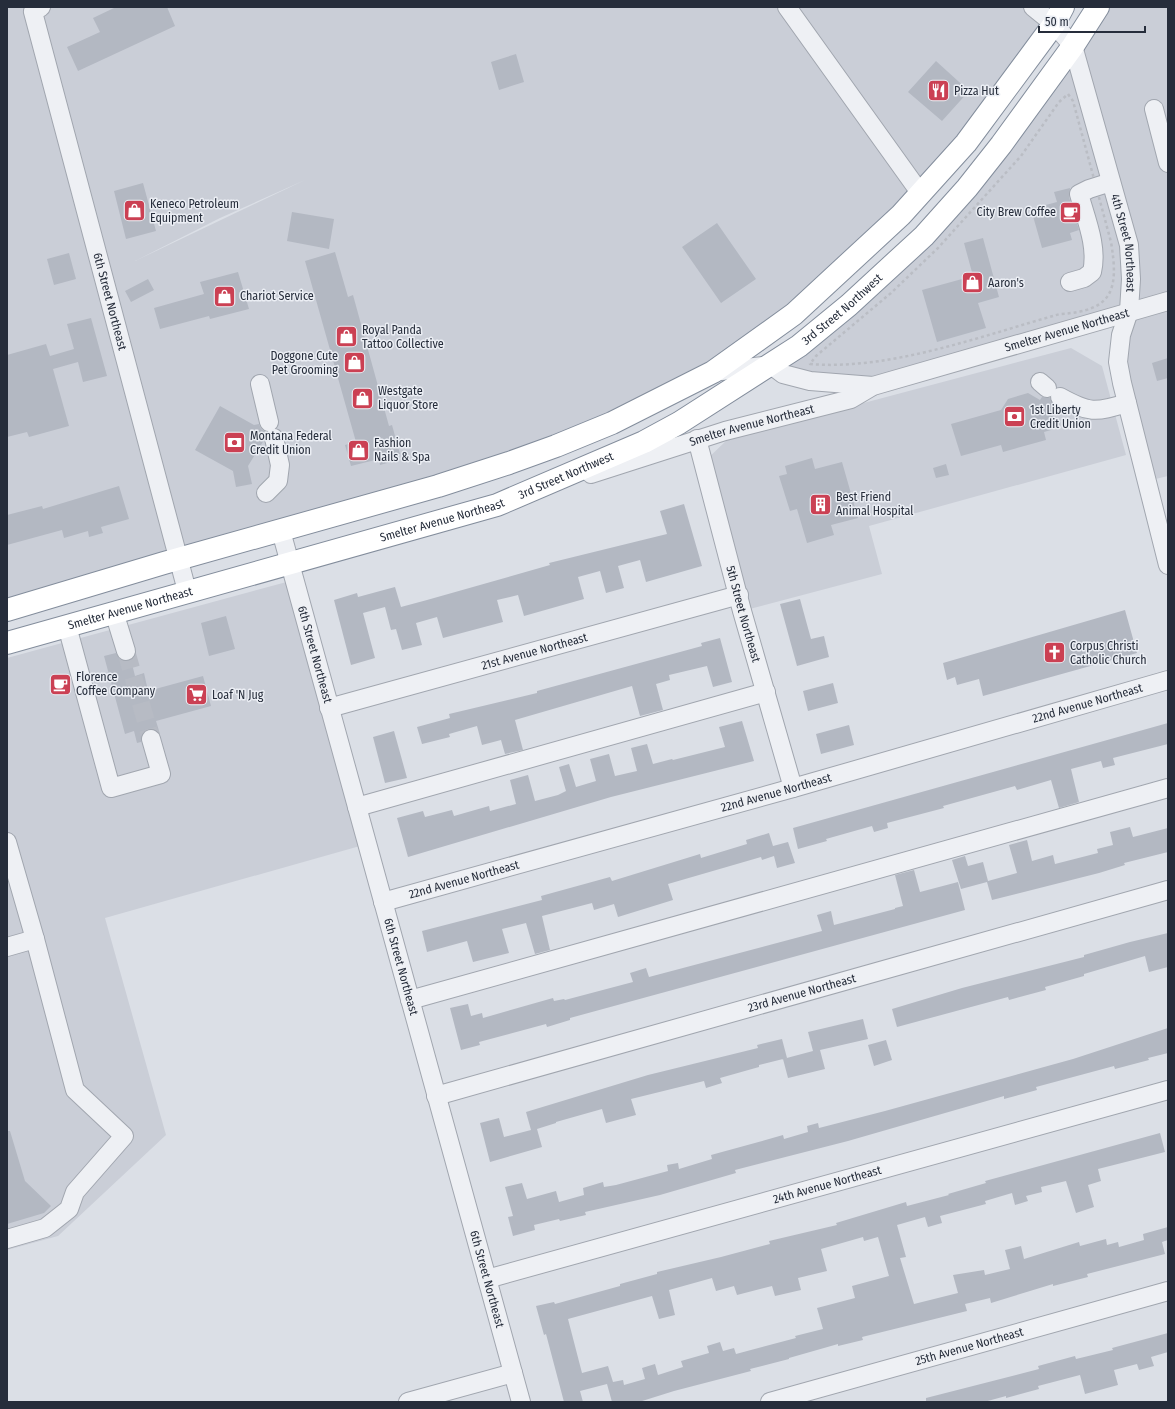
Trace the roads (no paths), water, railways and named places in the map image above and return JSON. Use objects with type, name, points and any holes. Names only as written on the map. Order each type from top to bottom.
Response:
[{"type":"highway","name":"3rd Street Northwest","points":[[497,505],[644,442],[679,423],[799,346],[849,305],[924,236],[967,188],[994,155],[1074,46],[1098,7]]},
{"type":"highway","points":[[7,610],[178,559],[438,486],[508,463],[556,446],[612,423],[713,372],[794,314],[846,268],[901,215],[966,143],[1059,15]]},
{"type":"highway","name":"Smelter Avenue Northeast","points":[[7,643],[187,591],[290,564],[497,505]]},
{"type":"street","points":[[787,7],[921,194]]},
{"type":"street","name":"4th Street Northeast","points":[[1033,7],[1059,15],[1074,46],[1104,184],[1128,244],[1131,279],[1129,311],[1121,335],[1118,362],[1168,564]]},
{"type":"street","name":"6th Street Northeast","points":[[37,9],[187,591]]},
{"type":"street","points":[[1154,109],[1168,163]]},
{"type":"street","points":[[1070,282],[1084,278],[1092,272],[1094,262],[1092,242],[1079,194],[1104,184]]},
{"type":"street","name":"Smelter Avenue Northeast","points":[[497,505],[697,439],[851,400],[873,386],[1168,301]]},
{"type":"street","points":[[713,372],[771,365]]},
{"type":"street","name":"Smelter Avenue Northeast","points":[[771,365],[784,374],[810,381],[873,386]]},
{"type":"street","points":[[260,384],[280,465],[278,481],[266,493]]},
{"type":"street","points":[[1049,389],[1081,409],[1094,411],[1127,403]]},
{"type":"street","name":"5th Street Northeast","points":[[697,439],[793,788]]},
{"type":"street","name":"6th Street Northeast","points":[[280,531],[521,1402]]},
{"type":"street","name":"21st Avenue Northeast","points":[[330,708],[739,595]]},
{"type":"street","points":[[114,612],[126,650]]},
{"type":"street","points":[[67,626],[111,788],[161,774],[151,739]]},
{"type":"street","name":"22nd Avenue Northeast","points":[[383,902],[793,788],[1168,680]]},
{"type":"street","points":[[357,807],[766,692]]},
{"type":"street","points":[[410,1000],[1168,788]]},
{"type":"street","points":[[7,842],[74,1090],[124,1136],[75,1192],[69,1209],[45,1228],[7,1239]]},
{"type":"street","name":"23rd Avenue Northeast","points":[[436,1096],[1168,890]]},
{"type":"street","points":[[7,947],[34,939]]},
{"type":"street","name":"24th Avenue Northeast","points":[[487,1280],[1168,1090]]},
{"type":"street","name":"25th Avenue Northeast","points":[[770,1402],[1168,1291]]},
{"type":"street","points":[[408,1402],[513,1373]]},
{"type":"tunnel","points":[[126,651],[151,739]]},
{"type":"place","name":"Pizza Hut","points":[[939,91]]},
{"type":"place","name":"Keneco Petroleum Equipment","points":[[135,211]]},
{"type":"place","name":"City Brew Coffee","points":[[1071,212]]},
{"type":"place","name":"Aaron's","points":[[972,283]]},
{"type":"place","name":"Chariot Service","points":[[225,296]]},
{"type":"place","name":"Royal Panda Tattoo Collective","points":[[347,337]]},
{"type":"place","name":"Doggone Cute Pet Grooming","points":[[354,363]]},
{"type":"place","name":"Westgate Liquor Store","points":[[362,398]]},
{"type":"place","name":"1st Liberty Credit Union","points":[[1015,417]]},
{"type":"place","name":"Montana Federal Credit Union","points":[[235,443]]},
{"type":"place","name":"Fashion Nails & Spa","points":[[359,450]]},
{"type":"place","name":"Best Friend Animal Hospital","points":[[821,504]]},
{"type":"place","name":"Corpus Christi Catholic Church","points":[[1054,653]]},
{"type":"place","name":"Florence Coffee Company","points":[[60,684]]},
{"type":"place","name":"Loaf 'N Jug","points":[[197,695]]}]
